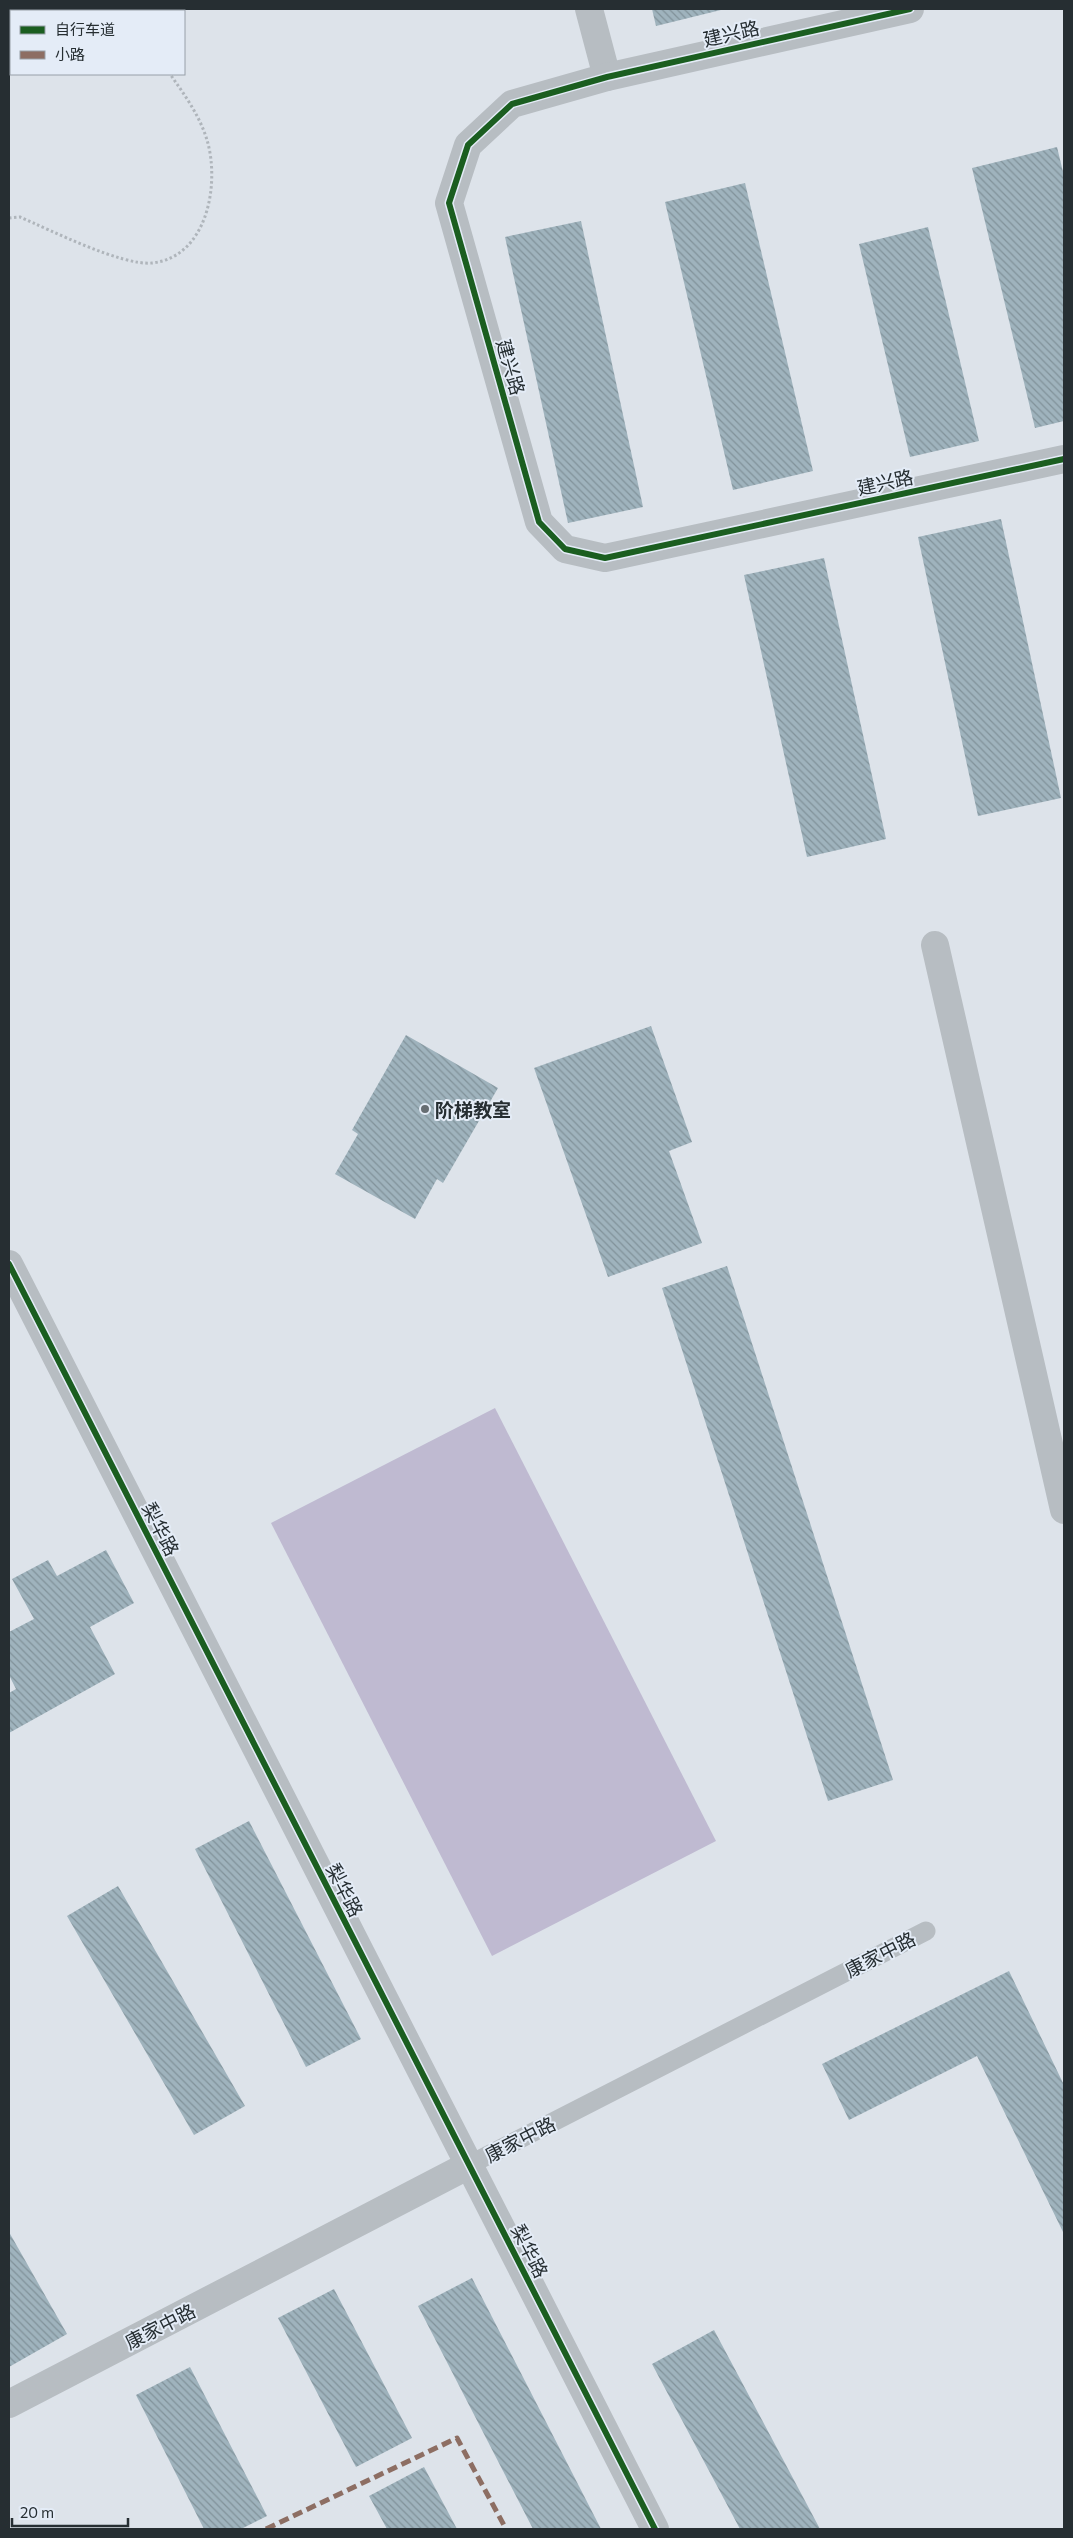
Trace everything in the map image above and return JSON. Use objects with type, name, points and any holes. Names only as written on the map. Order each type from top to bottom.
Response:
[{"type":"street","points":[[589,9],[606,77]]},
{"type":"street","name":"建兴路","points":[[910,9],[606,77],[512,104],[468,144],[449,203],[539,522],[565,549],[605,558],[1064,459]]},
{"type":"street","points":[[935,945],[1064,1510]]},
{"type":"street","name":"梨华路","points":[[9,1264],[655,2529]]},
{"type":"street","name":"康家中路","points":[[9,2404],[469,2165]]},
{"type":"lane","name":"康家中路","points":[[469,2165],[926,1931]]},
{"type":"path","points":[[9,218],[20,217],[126,260],[152,263],[176,255],[195,236],[209,209],[213,175],[207,139],[191,105],[171,75]]},
{"type":"shaded area","points":[[495,1408],[716,1841],[492,1956],[271,1523]]},
{"type":"building","points":[[652,9],[725,9],[656,26]]},
{"type":"building","points":[[1057,147],[1064,176],[1064,421],[1035,428],[972,168]]},
{"type":"building","points":[[745,183],[813,471],[733,490],[665,202]]},
{"type":"building","points":[[581,221],[643,507],[568,523],[505,237]]},
{"type":"building","points":[[928,227],[979,441],[910,457],[859,244]]},
{"type":"building","points":[[1001,519],[1061,798],[978,816],[918,537]]},
{"type":"building","points":[[824,558],[886,839],[807,857],[744,575]]},
{"type":"building","points":[[651,1026],[692,1142],[669,1151],[702,1243],[608,1277],[534,1068]]},
{"type":"building","name":"阶梯教室","points":[[406,1035],[498,1088],[443,1183],[437,1179],[415,1219],[335,1174],[358,1134],[352,1130]]},
{"type":"building","points":[[727,1266],[893,1780],[828,1801],[662,1288]]},
{"type":"building","points":[[106,1550],[134,1603],[90,1627],[115,1674],[9,1733],[9,1693],[16,1689],[9,1675],[9,1632],[34,1619],[12,1579],[48,1560],[57,1576]]},
{"type":"building","points":[[249,1821],[361,2039],[306,2067],[195,1849]]},
{"type":"building","points":[[118,1886],[245,2106],[194,2135],[67,1916]]},
{"type":"building","points":[[1009,1971],[1064,2085],[1064,2234],[977,2056],[849,2120],[822,2064]]},
{"type":"building","points":[[9,2232],[67,2334],[9,2367]]},
{"type":"building","points":[[472,2278],[601,2529],[533,2529],[418,2306]]},
{"type":"building","points":[[334,2289],[412,2438],[356,2467],[278,2318]]},
{"type":"building","points":[[714,2330],[820,2529],[740,2529],[652,2364]]},
{"type":"building","points":[[190,2367],[267,2516],[241,2529],[204,2529],[136,2395]]},
{"type":"building","points":[[424,2467],[457,2529],[387,2529],[369,2496]]},
{"type":"marked path","points":[[266,2529],[457,2438],[506,2529]]},
{"type":"cycle path","points":[[910,9],[607,77],[512,104],[468,145],[449,203],[539,522],[565,549],[605,558],[1064,459]]},
{"type":"cycle path","points":[[9,1264],[655,2529]]},
{"type":"place","name":"阶梯教室","points":[[425,1109]]}]
